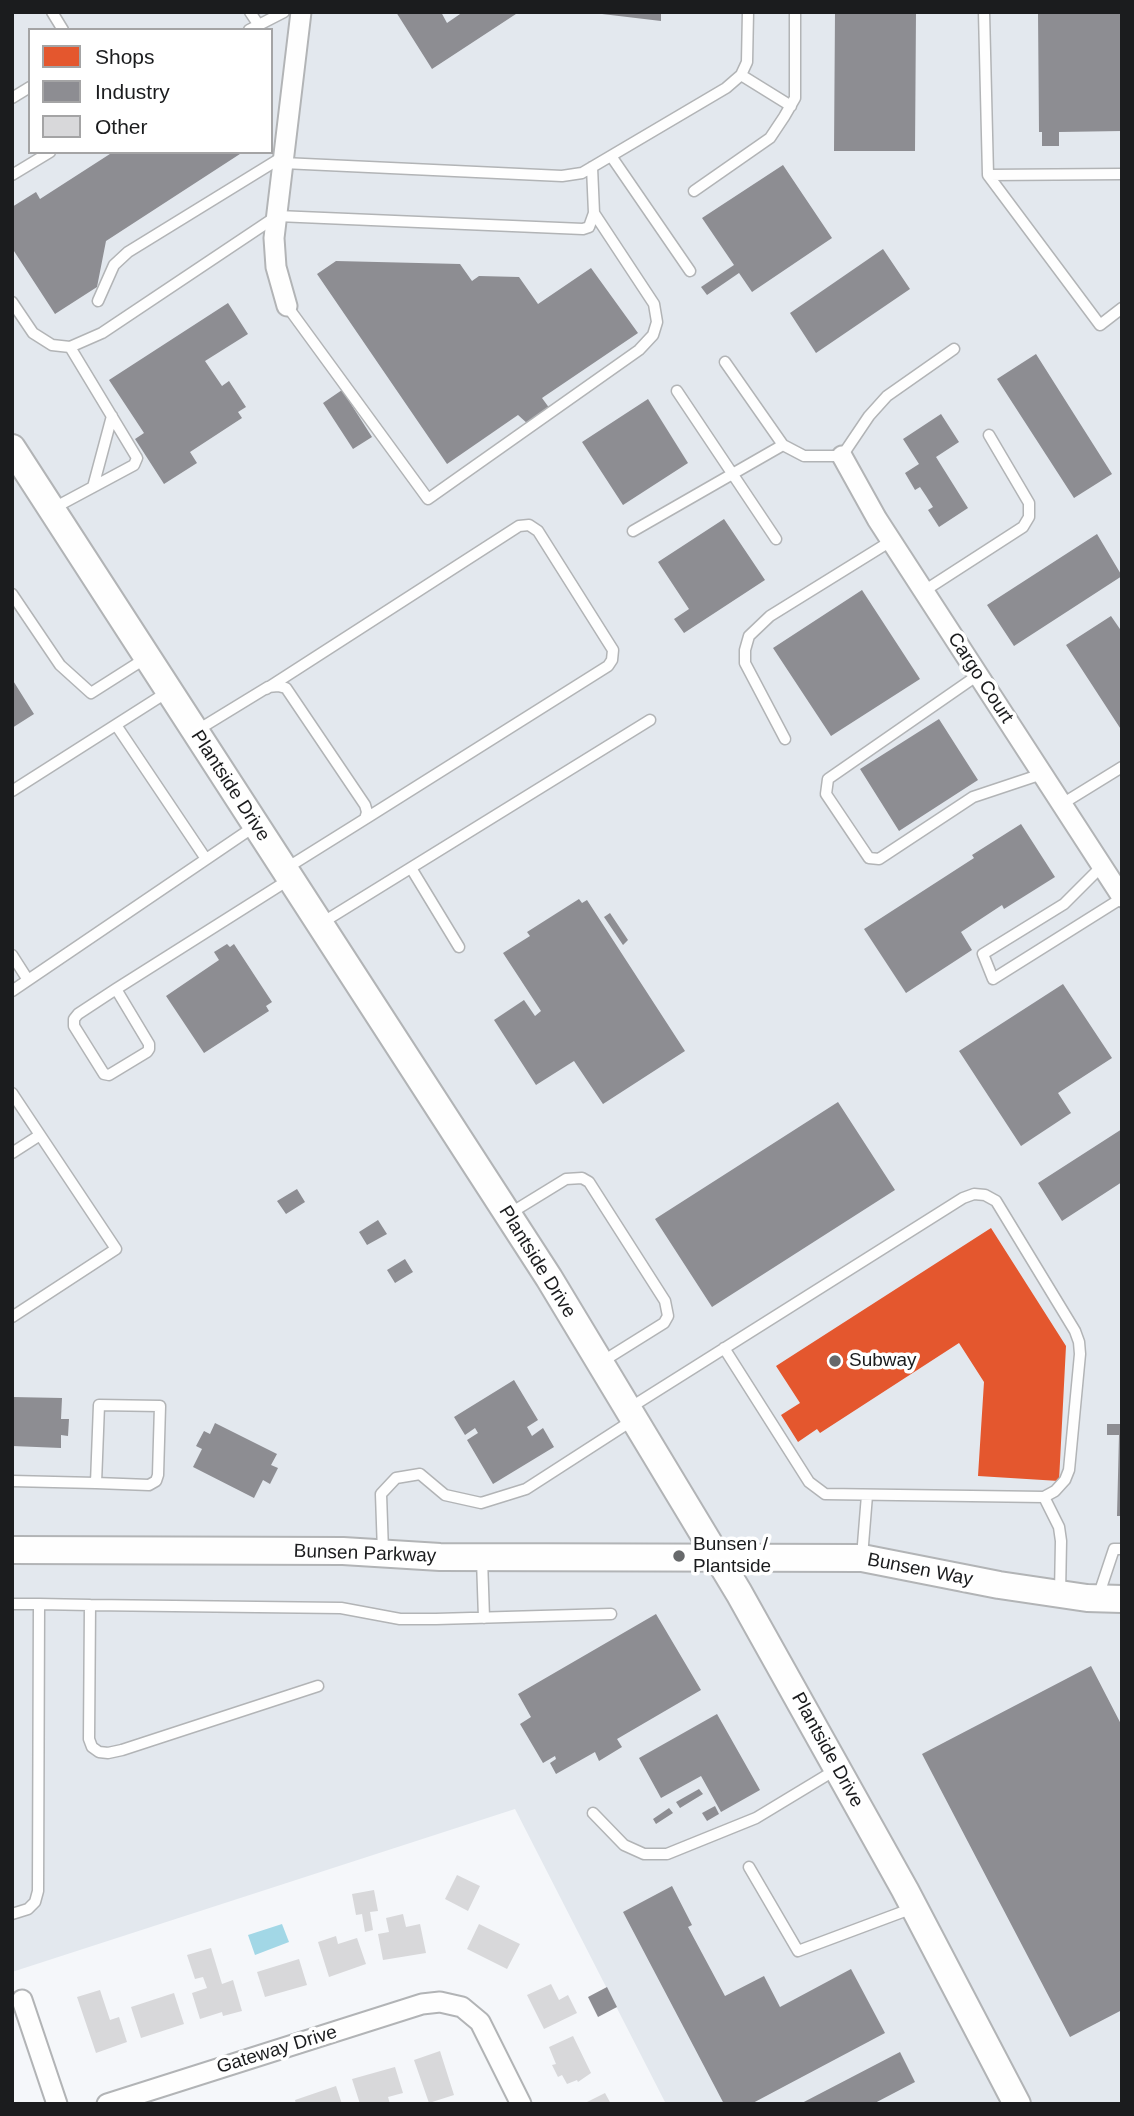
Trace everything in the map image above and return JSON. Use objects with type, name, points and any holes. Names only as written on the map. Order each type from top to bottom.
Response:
[{"type":"street","points":[[287,306],[276,267],[274,238],[301,12]]},
{"type":"street","name":"Plantside Drive","points":[[12,448],[508,1214],[631,1415],[739,1593],[914,1908],[1017,2104]]},
{"type":"street","name":"Cargo Court","points":[[842,456],[891,541],[1116,884]]},
{"type":"street","name":"Bunsen Parkway","points":[[12,1550],[272,1550],[482,1556],[717,1558]]},
{"type":"street","name":"Bunsen Way","points":[[717,1558],[862,1558],[999,1585],[1110,1598]]},
{"type":"street","points":[[22,2000],[57,2104]]},
{"type":"street","name":"Gateway Drive","points":[[107,2104],[422,2004],[448,2003],[462,2007],[480,2022],[521,2104]]},
{"type":"lane","points":[[52,12],[62,28]]},
{"type":"lane","points":[[250,12],[253,27],[284,12]]},
{"type":"lane","points":[[98,301],[114,265],[128,252],[284,159],[562,176],[582,173],[726,88],[741,75],[747,62],[748,12]]},
{"type":"lane","points":[[694,191],[770,138],[791,106],[795,98],[795,12]]},
{"type":"lane","points":[[984,12],[988,175],[1100,325],[1122,308]]},
{"type":"lane","points":[[741,75],[791,106]]},
{"type":"lane","points":[[12,98],[28,88]]},
{"type":"lane","points":[[12,175],[47,154]]},
{"type":"lane","points":[[611,156],[690,271]]},
{"type":"lane","points":[[12,302],[33,333],[52,345],[70,347],[102,333],[277,216],[583,229],[589,227],[594,214],[592,167]]},
{"type":"lane","points":[[988,175],[1122,174]]},
{"type":"lane","points":[[287,306],[428,499],[639,350],[653,335],[657,322],[654,304],[594,214]]},
{"type":"lane","points":[[51,509],[134,465],[136,458],[70,347]]},
{"type":"lane","points":[[725,362],[782,445],[804,456],[842,456],[869,416],[887,396],[954,349]]},
{"type":"lane","points":[[677,391],[776,539]]},
{"type":"lane","points":[[93,487],[112,416]]},
{"type":"lane","points":[[924,591],[1023,527],[1030,517],[1030,503],[989,435]]},
{"type":"lane","points":[[633,531],[782,445]]},
{"type":"lane","points":[[116,989],[149,1044],[149,1049],[109,1075],[104,1074],[74,1026],[74,1019],[78,1014],[365,819],[608,666],[612,660],[612,650],[538,531],[529,525],[519,526],[195,731]]},
{"type":"lane","points":[[785,739],[745,663],[749,636],[770,616],[891,541]]},
{"type":"lane","points":[[12,594],[60,665],[91,693],[147,657]]},
{"type":"lane","points":[[978,675],[828,779],[826,794],[869,858],[879,859],[973,797],[1042,774]]},
{"type":"lane","points":[[265,689],[278,686],[286,688],[365,805],[365,819]]},
{"type":"lane","points":[[12,791],[169,691]]},
{"type":"lane","points":[[320,924],[650,719]]},
{"type":"lane","points":[[116,725],[206,859]]},
{"type":"lane","points":[[1062,804],[1122,767]]},
{"type":"lane","points":[[12,990],[256,825]]},
{"type":"lane","points":[[411,867],[459,947]]},
{"type":"lane","points":[[1116,884],[992,979],[983,954],[1064,904],[1116,884]]},
{"type":"lane","points":[[12,956],[28,980]]},
{"type":"lane","points":[[12,1093],[116,1249],[12,1317]]},
{"type":"lane","points":[[12,1153],[40,1135]]},
{"type":"lane","points":[[508,1214],[566,1179],[582,1178],[589,1182],[665,1301],[668,1316],[664,1323],[599,1363]]},
{"type":"lane","points":[[383,1554],[380,1494],[396,1478],[420,1474],[445,1495],[481,1503],[526,1489],[724,1349],[963,1198],[974,1194],[985,1195],[996,1201],[1075,1331],[1079,1342],[1069,1470],[1065,1480],[1055,1491],[1044,1497],[825,1494],[809,1482],[724,1349]]},
{"type":"lane","points":[[12,1481],[149,1485],[156,1481],[158,1475],[160,1406],[99,1405],[96,1483]]},
{"type":"lane","points":[[862,1558],[867,1494]]},
{"type":"lane","points":[[1044,1497],[1059,1527],[1060,1594]]},
{"type":"lane","points":[[1110,1598],[1114,1549],[1122,1549]]},
{"type":"lane","points":[[482,1556],[484,1618]]},
{"type":"lane","points":[[12,1604],[341,1608],[400,1619],[611,1614]]},
{"type":"lane","points":[[12,1914],[28,1909],[35,1902],[38,1891],[39,1604]]},
{"type":"lane","points":[[90,1605],[89,1739],[99,1752],[122,1750],[318,1686]]},
{"type":"lane","points":[[593,1813],[624,1845],[644,1854],[667,1854],[756,1818],[837,1769]]},
{"type":"lane","points":[[749,1867],[799,1951],[914,1908]]},
{"type":"shaded area","points":[[12,12],[1122,12],[1122,2104],[666,2104],[515,1809],[12,1972]]},
{"type":"water","points":[[282,1924],[289,1942],[255,1955],[248,1935]]},
{"type":"building: Shops","points":[[991,1228],[1066,1346],[1059,1481],[978,1476],[984,1382],[959,1343],[820,1433],[817,1429],[798,1442],[781,1415],[800,1403],[776,1366]]},
{"type":"building: Industry","points":[[396,12],[441,12],[447,23],[463,12],[519,12],[432,69]]},
{"type":"building: Industry","points":[[661,12],[661,21],[602,14]]},
{"type":"building: Industry","points":[[835,12],[916,12],[915,151],[834,151]]},
{"type":"building: Industry","points":[[1038,12],[1122,12],[1122,131],[1059,132],[1059,146],[1042,146],[1042,132],[1039,132]]},
{"type":"building: Industry","points":[[110,154],[240,154],[106,241],[97,287],[55,314],[12,248],[12,207],[36,192],[40,199]]},
{"type":"building: Industry","points":[[783,165],[832,238],[752,292],[739,273],[707,295],[701,287],[734,265],[702,218]]},
{"type":"building: Industry","points":[[883,249],[910,289],[816,353],[790,313]]},
{"type":"building: Industry","points":[[336,261],[460,264],[472,281],[479,276],[519,277],[538,304],[591,268],[638,333],[542,398],[550,409],[528,424],[518,415],[447,464],[317,274]]},
{"type":"building: Industry","points":[[228,303],[248,334],[205,361],[222,386],[229,381],[246,407],[238,412],[242,418],[190,452],[197,463],[164,484],[135,439],[144,433],[109,380]]},
{"type":"building: Industry","points":[[1036,354],[1112,474],[1074,498],[997,379]]},
{"type":"building: Industry","points":[[342,390],[372,437],[353,449],[323,403]]},
{"type":"building: Industry","points":[[648,399],[688,463],[623,505],[582,442]]},
{"type":"building: Industry","points":[[941,414],[959,442],[936,457],[968,508],[939,527],[928,510],[933,507],[920,487],[915,490],[905,473],[919,464],[903,439]]},
{"type":"building: Industry","points":[[724,519],[765,580],[684,633],[674,619],[689,609],[658,562]]},
{"type":"building: Industry","points":[[1097,534],[1122,576],[1014,646],[987,605]]},
{"type":"building: Industry","points":[[862,590],[920,679],[831,736],[773,648]]},
{"type":"building: Industry","points":[[1111,616],[1122,632],[1122,731],[1066,645]]},
{"type":"building: Industry","points":[[12,679],[34,714],[12,728]]},
{"type":"building: Industry","points":[[939,719],[978,780],[899,831],[860,769]]},
{"type":"building: Industry","points":[[1021,824],[1055,877],[1004,909],[1002,905],[961,932],[972,950],[906,993],[864,929],[974,858],[972,855]]},
{"type":"building: Industry","points":[[579,899],[582,903],[587,900],[685,1051],[603,1104],[574,1061],[536,1085],[494,1020],[524,1000],[535,1016],[541,1011],[503,953],[530,936],[527,932]]},
{"type":"building: Industry","points":[[610,913],[628,940],[623,945],[604,917]]},
{"type":"building: Industry","points":[[227,944],[230,947],[234,944],[272,1002],[266,1006],[269,1011],[204,1053],[166,996],[219,960],[214,952]]},
{"type":"building: Industry","points":[[1063,984],[1112,1058],[1058,1093],[1071,1113],[1021,1146],[959,1051]]},
{"type":"building: Industry","points":[[838,1102],[895,1190],[712,1307],[655,1219]]},
{"type":"building: Industry","points":[[1122,1129],[1122,1182],[1062,1221],[1038,1183]]},
{"type":"building: Industry","points":[[297,1189],[305,1202],[286,1214],[277,1201]]},
{"type":"building: Industry","points":[[378,1220],[387,1234],[367,1245],[359,1232]]},
{"type":"building: Industry","points":[[405,1259],[413,1272],[395,1283],[387,1270]]},
{"type":"building: Industry","points":[[514,1380],[538,1420],[527,1427],[532,1436],[543,1428],[554,1447],[493,1484],[467,1440],[478,1433],[475,1428],[465,1435],[454,1417]]},
{"type":"building: Industry","points":[[12,1397],[62,1398],[61,1419],[69,1419],[68,1436],[61,1435],[61,1448],[12,1446]]},
{"type":"building: Industry","points":[[215,1423],[277,1454],[271,1465],[278,1468],[270,1484],[263,1480],[254,1498],[193,1467],[202,1449],[196,1446],[204,1431],[210,1434]]},
{"type":"building: Industry","points":[[1107,1424],[1122,1424],[1122,1516],[1117,1516],[1119,1435],[1107,1435]]},
{"type":"building: Industry","points":[[656,1614],[701,1690],[617,1739],[622,1747],[599,1761],[595,1752],[556,1774],[550,1763],[556,1759],[555,1756],[543,1763],[520,1724],[531,1717],[518,1694]]},
{"type":"building: Industry","points":[[1091,1666],[1122,1726],[1122,2010],[1070,2037],[922,1754]]},
{"type":"building: Industry","points":[[717,1714],[760,1790],[721,1812],[701,1776],[661,1798],[639,1758]]},
{"type":"building: Industry","points":[[699,1789],[703,1794],[680,1808],[676,1802]]},
{"type":"building: Industry","points":[[715,1806],[719,1814],[707,1821],[702,1813]]},
{"type":"building: Industry","points":[[669,1808],[673,1813],[656,1824],[653,1819]]},
{"type":"building: Industry","points":[[672,1886],[692,1925],[688,1927],[725,1996],[764,1976],[780,2007],[851,1969],[885,2033],[751,2104],[724,2104],[623,1912]]},
{"type":"building: Industry","points":[[607,1987],[617,2007],[598,2017],[588,1997]]},
{"type":"building: Industry","points":[[900,2052],[915,2082],[873,2104],[800,2104]]},
{"type":"building: Other","points":[[457,1875],[480,1886],[468,1911],[445,1899]]},
{"type":"building: Other","points":[[374,1890],[378,1911],[370,1912],[373,1930],[365,1932],[362,1914],[356,1915],[352,1894]]},
{"type":"building: Other","points":[[403,1914],[406,1927],[420,1924],[426,1953],[383,1960],[378,1934],[389,1932],[386,1918]]},
{"type":"building: Other","points":[[479,1924],[520,1944],[507,1969],[467,1949]]},
{"type":"building: Other","points":[[336,1936],[338,1944],[357,1938],[366,1964],[329,1977],[318,1942]]},
{"type":"building: Other","points":[[211,1948],[222,1984],[233,1980],[242,2011],[223,2016],[222,2012],[200,2019],[192,1993],[207,1988],[203,1977],[195,1979],[187,1955]]},
{"type":"building: Other","points":[[299,1959],[307,1985],[265,1997],[257,1972]]},
{"type":"building: Other","points":[[551,1984],[559,2000],[568,1995],[577,2013],[544,2029],[527,1995]]},
{"type":"building: Other","points":[[100,1990],[110,2020],[119,2017],[127,2042],[96,2053],[77,1997]]},
{"type":"building: Other","points":[[174,1993],[184,2024],[141,2038],[131,2007]]},
{"type":"building: Other","points":[[573,2036],[591,2073],[578,2082],[577,2080],[567,2084],[562,2075],[558,2077],[552,2065],[556,2064],[549,2047]]},
{"type":"building: Other","points":[[440,2051],[454,2095],[429,2103],[414,2060]]},
{"type":"building: Other","points":[[395,2067],[403,2093],[388,2097],[390,2104],[360,2104],[352,2079]]},
{"type":"building: Other","points":[[336,2086],[342,2104],[296,2104],[295,2100]]},
{"type":"building: Other","points":[[605,2093],[611,2104],[583,2104]]},
{"type":"place","name":"Subway","points":[[835,1361]]},
{"type":"place","name":"Bunsen / Plantside","points":[[679,1556]]}]
